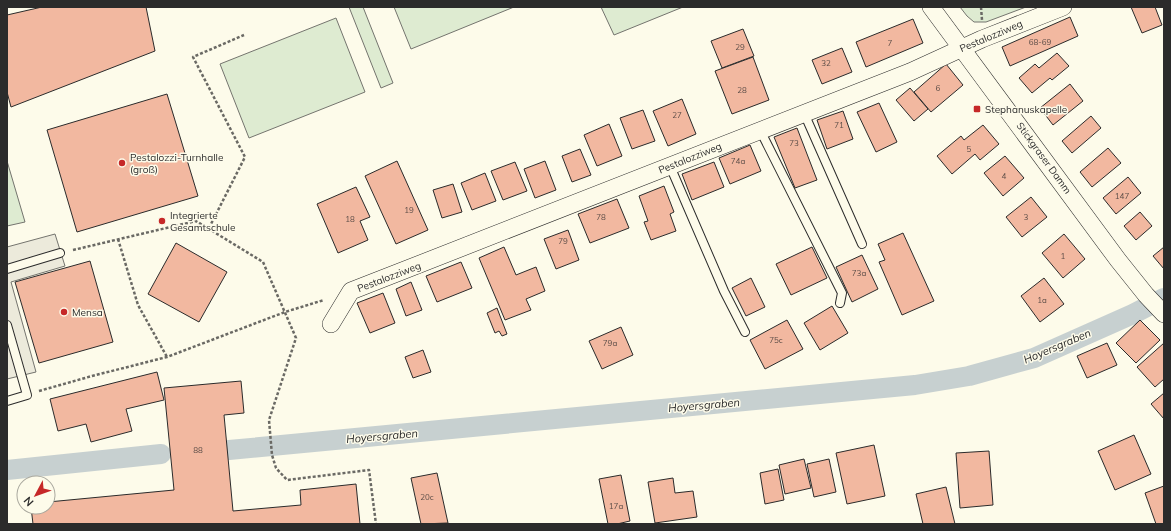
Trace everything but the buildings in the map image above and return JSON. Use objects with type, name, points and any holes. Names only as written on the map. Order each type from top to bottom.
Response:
[{"type":"street","name":"Stickgraser Damm","points":[[931,7],[1118,260],[1161,311]]},
{"type":"street","name":"Pestalozziweg","points":[[331,324],[351,291],[910,72],[982,39],[1064,7]]},
{"type":"lane","points":[[804,113],[862,244]]},
{"type":"lane","points":[[760,130],[842,293],[840,303]]},
{"type":"lane","points":[[670,166],[724,291],[745,332]]},
{"type":"lane","points":[[7,269],[60,253]]},
{"type":"lane","points":[[7,325],[27,395],[7,401]]},
{"type":"path","points":[[209,228],[245,157],[193,57],[244,35]]},
{"type":"path","points":[[60,253],[196,221],[263,262],[296,338],[269,420],[272,456],[276,468],[287,480],[369,470],[376,524]]},
{"type":"path","points":[[118,239],[138,305],[167,357]]},
{"type":"path","points":[[27,395],[92,376],[167,357],[285,312],[351,291]]},
{"type":"green space","points":[[349,7],[363,7],[393,83],[381,88]]},
{"type":"green space","points":[[394,7],[514,7],[411,49]]},
{"type":"green space","points":[[601,7],[683,7],[614,35]]},
{"type":"green space","points":[[960,7],[1026,7],[986,22],[974,22]]},
{"type":"green space","points":[[336,18],[365,92],[249,138],[220,64]]},
{"type":"green space","points":[[7,161],[25,222],[7,226]]},
{"type":"shaded area","points":[[55,234],[65,266],[11,282],[36,372],[7,379],[7,247]]},
{"type":"waterway","name":"Hoyersgraben","points":[[229,450],[915,385],[969,376],[1034,358],[1133,314],[1164,298]]},
{"type":"waterway","name":"Hoyersgraben","points":[[7,470],[161,454]]},
{"type":"place","name":"Stephanuskapelle","points":[[977,109]]},
{"type":"place","name":"Pestalozzi-Turnhalle (groß)","points":[[122,163]]},
{"type":"place","name":"Integrierte Gesamtschule","points":[[162,221]]},
{"type":"place","name":"Mensa","points":[[64,312]]}]
